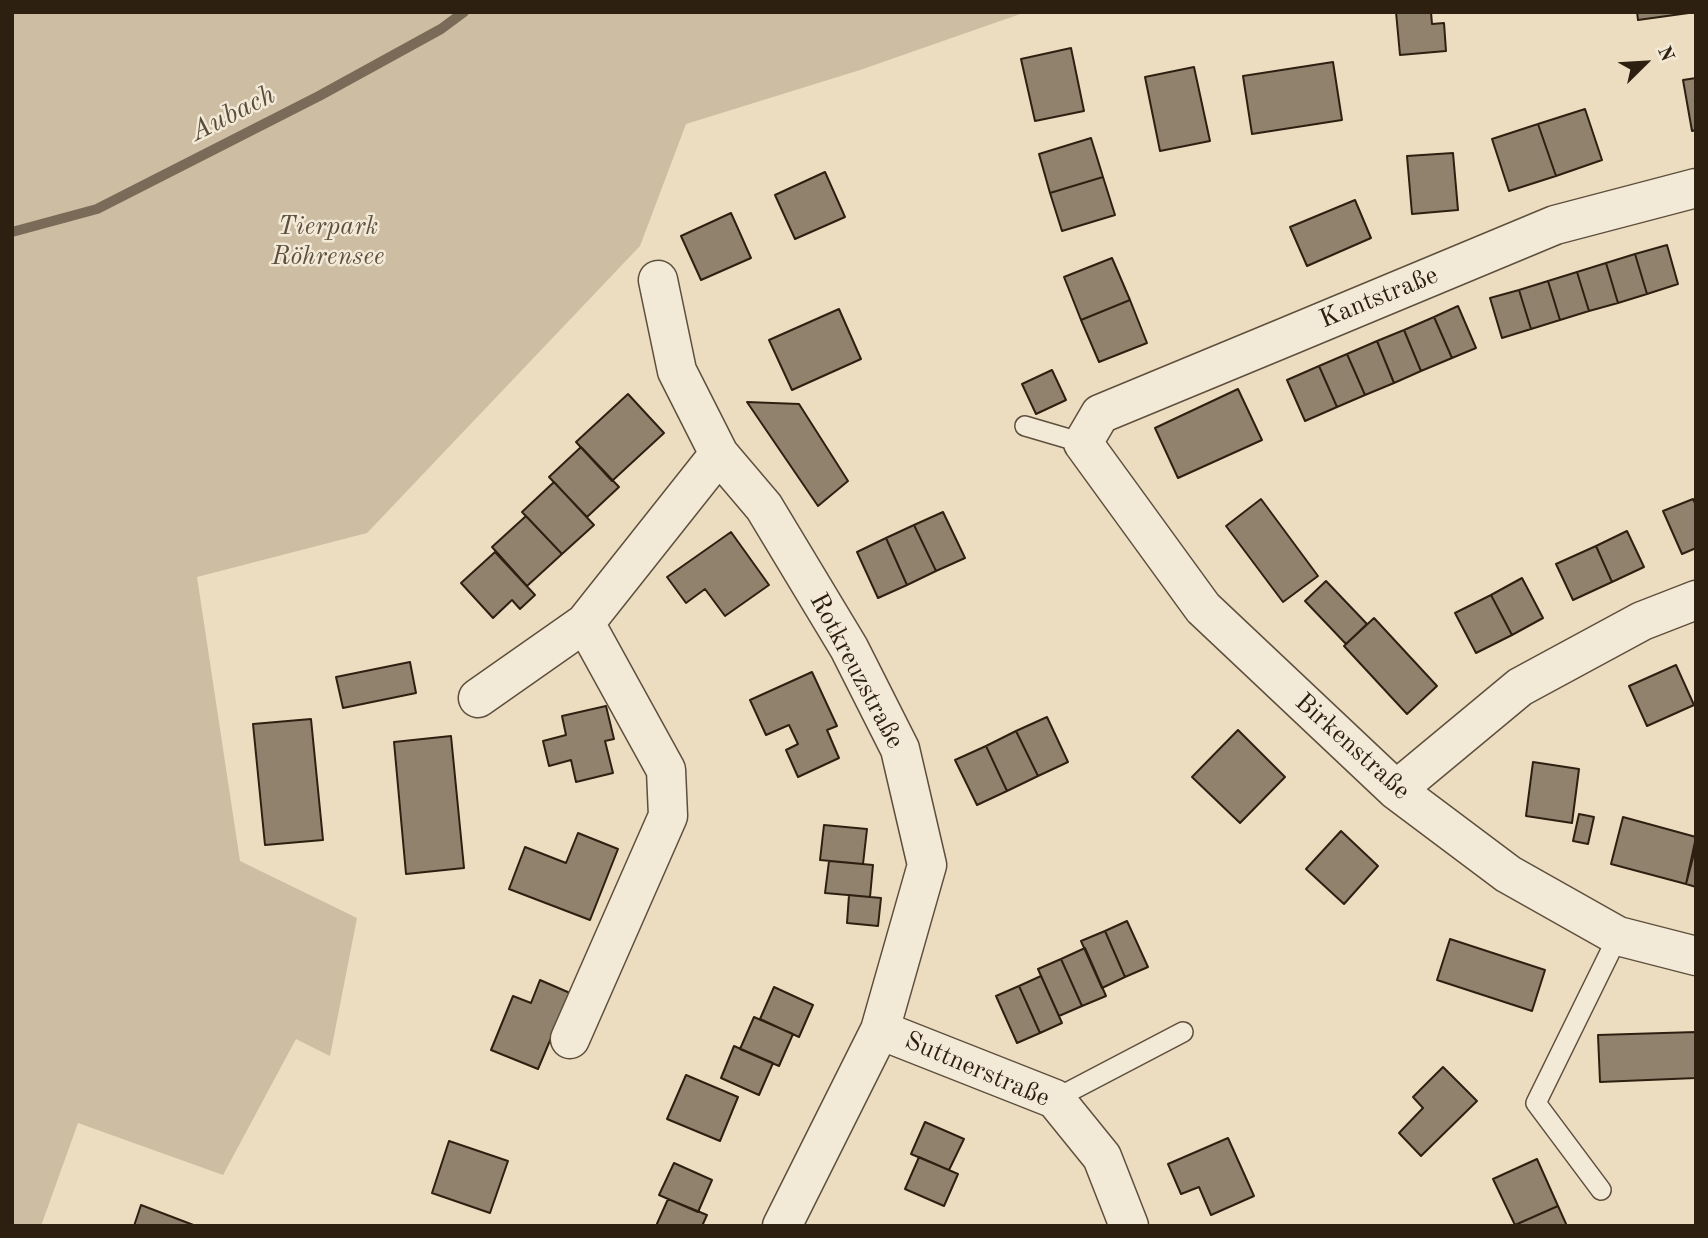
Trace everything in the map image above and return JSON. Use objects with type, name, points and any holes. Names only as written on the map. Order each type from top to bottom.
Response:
[{"type":"street","name":"Kantstraße","points":[[1083,443],[1100,414],[1555,225],[1696,188]]},
{"type":"street","name":"Rotkreuzstraße","points":[[658,280],[677,371],[719,454],[764,507],[849,648],[900,749],[927,865],[880,1030],[782,1226]]},
{"type":"street","name":"Birkenstraße","points":[[1083,443],[1203,608],[1396,790],[1508,874],[1618,936],[1696,956]]},
{"type":"street","points":[[478,698],[585,623],[719,454]]},
{"type":"street","points":[[1396,790],[1520,687],[1642,621],[1696,600]]},
{"type":"street","points":[[570,1039],[668,816],[666,770],[585,623]]},
{"type":"street","name":"Suttnerstraße","points":[[880,1030],[1055,1099],[1102,1157],[1129,1226]]},
{"type":"lane","points":[[1026,426],[1083,443]]},
{"type":"lane","points":[[1601,1190],[1536,1103],[1618,936]]},
{"type":"lane","points":[[1055,1099],[1183,1032]]},
{"type":"green space","name":"Tierpark Röhrensee","points":[[12,12],[1026,12],[860,70],[686,124],[640,246],[367,533],[197,577],[240,861],[357,918],[330,1056],[296,1039],[223,1175],[78,1123],[41,1226],[12,1226]]},
{"type":"building","points":[[1396,12],[1431,12],[1432,24],[1444,23],[1446,51],[1400,55]]},
{"type":"building","points":[[1637,12],[1696,12],[1638,20]]},
{"type":"building","points":[[1071,48],[1084,111],[1035,121],[1021,59]]},
{"type":"building","points":[[1333,62],[1342,120],[1252,134],[1243,76]]},
{"type":"building","points":[[1194,67],[1210,141],[1160,151],[1145,77]]},
{"type":"building","points":[[1696,78],[1696,130],[1692,131],[1683,80]]},
{"type":"building","points":[[1585,109],[1602,160],[1556,176],[1538,124]]},
{"type":"building","points":[[1538,124],[1556,176],[1509,191],[1492,139]]},
{"type":"building","points":[[1091,138],[1103,177],[1050,193],[1039,154]]},
{"type":"building","points":[[1453,153],[1458,210],[1412,214],[1407,156]]},
{"type":"building","points":[[825,172],[845,217],[795,239],[775,195]]},
{"type":"building","points":[[1103,177],[1115,215],[1062,231],[1050,193]]},
{"type":"building","points":[[1355,200],[1371,238],[1307,266],[1290,227]]},
{"type":"building","points":[[731,213],[751,258],[701,280],[681,236]]},
{"type":"building","points":[[1667,245],[1678,284],[1647,294],[1635,254]]},
{"type":"building","points":[[1635,254],[1647,294],[1618,303],[1606,263]]},
{"type":"building","points":[[1112,258],[1130,300],[1081,320],[1064,277]]},
{"type":"building","points":[[1606,263],[1618,303],[1589,311],[1577,272]]},
{"type":"building","points":[[1577,272],[1589,311],[1560,320],[1548,281]]},
{"type":"building","points":[[1548,281],[1560,320],[1531,329],[1519,290]]},
{"type":"building","points":[[1519,290],[1531,329],[1502,338],[1490,298]]},
{"type":"building","points":[[1130,300],[1147,343],[1099,362],[1081,320]]},
{"type":"building","points":[[1458,306],[1476,348],[1452,358],[1434,317]]},
{"type":"building","points":[[839,309],[861,359],[792,390],[769,340]]},
{"type":"building","points":[[1434,317],[1452,358],[1421,371],[1404,330]]},
{"type":"building","points":[[1404,330],[1421,371],[1394,383],[1377,341]]},
{"type":"building","points":[[1377,341],[1394,383],[1365,395],[1347,354]]},
{"type":"building","points":[[1347,354],[1365,395],[1337,407],[1319,366]]},
{"type":"building","points":[[1319,366],[1337,407],[1305,421],[1287,380]]},
{"type":"building","points":[[1052,370],[1066,400],[1036,414],[1022,384]]},
{"type":"building","points":[[1238,389],[1262,440],[1178,478],[1155,428]]},
{"type":"building","points":[[628,394],[664,433],[612,481],[576,442]]},
{"type":"building","points":[[747,402],[799,404],[848,481],[818,506]]},
{"type":"building","points":[[581,447],[619,487],[587,517],[549,477]]},
{"type":"building","points":[[554,482],[594,525],[562,554],[522,512]]},
{"type":"building","points":[[1261,499],[1318,576],[1283,602],[1226,526]]},
{"type":"building","points":[[1693,499],[1696,505],[1696,548],[1682,554],[1663,511]]},
{"type":"building","points":[[943,512],[965,558],[936,571],[914,525]]},
{"type":"building","points":[[526,516],[562,554],[527,586],[492,547]]},
{"type":"building","points":[[914,525],[936,571],[907,585],[886,538]]},
{"type":"building","points":[[1627,531],[1644,567],[1612,582],[1596,546]]},
{"type":"building","points":[[731,532],[769,585],[725,616],[705,589],[686,603],[667,577]]},
{"type":"building","points":[[886,538],[907,585],[878,598],[857,552]]},
{"type":"building","points":[[1596,546],[1612,582],[1573,600],[1556,564]]},
{"type":"building","points":[[495,552],[535,595],[520,609],[512,600],[493,618],[461,583]]},
{"type":"building","points":[[1522,578],[1543,618],[1512,635],[1491,595]]},
{"type":"building","points":[[1326,581],[1367,624],[1346,644],[1305,601]]},
{"type":"building","points":[[1491,595],[1512,635],[1476,653],[1455,613]]},
{"type":"building","points":[[1374,618],[1437,686],[1407,714],[1344,646]]},
{"type":"building","points":[[410,662],[416,693],[343,708],[336,677]]},
{"type":"building","points":[[1676,665],[1694,705],[1647,726],[1629,686]]},
{"type":"building","points":[[812,672],[837,726],[827,730],[839,758],[798,777],[786,750],[798,744],[789,725],[766,735],[750,700]]},
{"type":"building","points":[[606,706],[614,739],[605,741],[613,773],[576,782],[571,760],[549,766],[543,741],[566,735],[562,716]]},
{"type":"building","points":[[1047,717],[1068,762],[1038,776],[1016,731]]},
{"type":"building","points":[[311,719],[323,840],[265,845],[253,724]]},
{"type":"building","points":[[1238,730],[1285,777],[1240,823],[1192,777]]},
{"type":"building","points":[[1016,731],[1038,776],[1007,791],[986,746]]},
{"type":"building","points":[[451,736],[464,868],[406,874],[394,742]]},
{"type":"building","points":[[986,746],[1007,791],[977,805],[955,760]]},
{"type":"building","points":[[1533,762],[1579,769],[1572,823],[1526,816]]},
{"type":"building","points":[[1579,814],[1594,817],[1588,844],[1573,841]]},
{"type":"building","points":[[1623,817],[1696,837],[1686,884],[1611,864]]},
{"type":"building","points":[[824,825],[867,829],[863,864],[820,860]]},
{"type":"building","points":[[1341,831],[1378,866],[1344,904],[1306,869]]},
{"type":"building","points":[[578,833],[618,849],[590,920],[509,889],[525,847],[566,863]]},
{"type":"building","points":[[1696,846],[1696,887],[1686,884]]},
{"type":"building","points":[[829,861],[873,865],[870,897],[825,893]]},
{"type":"building","points":[[849,895],[881,898],[878,926],[847,923]]},
{"type":"building","points":[[1127,921],[1148,967],[1125,977],[1105,931]]},
{"type":"building","points":[[1105,931],[1125,977],[1102,988],[1081,941]]},
{"type":"building","points":[[1450,939],[1545,970],[1532,1011],[1437,980]]},
{"type":"building","points":[[1085,948],[1106,996],[1082,1006],[1061,959]]},
{"type":"building","points":[[1061,959],[1082,1006],[1059,1016],[1038,969]]},
{"type":"building","points":[[1041,976],[1062,1023],[1040,1033],[1019,986]]},
{"type":"building","points":[[540,980],[570,993],[538,1069],[491,1050],[513,996],[531,1003]]},
{"type":"building","points":[[1019,986],[1040,1033],[1017,1043],[996,996]]},
{"type":"building","points":[[774,987],[813,1005],[799,1037],[760,1019]]},
{"type":"building","points":[[754,1017],[793,1034],[779,1066],[740,1049]]},
{"type":"building","points":[[1696,1032],[1696,1078],[1600,1082],[1598,1035]]},
{"type":"building","points":[[734,1046],[773,1063],[759,1095],[721,1078]]},
{"type":"building","points":[[1443,1067],[1477,1101],[1421,1156],[1399,1133],[1423,1108],[1413,1097]]},
{"type":"building","points":[[686,1075],[738,1097],[720,1141],[667,1119]]},
{"type":"building","points":[[925,1122],[964,1139],[949,1170],[911,1154]]},
{"type":"building","points":[[1228,1138],[1254,1196],[1211,1215],[1199,1187],[1181,1194],[1168,1164]]},
{"type":"building","points":[[449,1141],[508,1161],[490,1213],[432,1193]]},
{"type":"building","points":[[919,1157],[958,1174],[944,1206],[905,1189]]},
{"type":"building","points":[[1537,1159],[1558,1206],[1515,1225],[1493,1179]]},
{"type":"building","points":[[674,1163],[712,1180],[698,1212],[659,1195]]},
{"type":"building","points":[[668,1199],[707,1215],[702,1226],[656,1226]]},
{"type":"building","points":[[141,1205],[196,1226],[134,1226]]},
{"type":"building","points":[[1558,1206],[1567,1226],[1515,1226],[1515,1225]]},
{"type":"waterway","name":"Aubach","points":[[12,232],[97,209],[319,96],[441,29],[464,12]]}]
